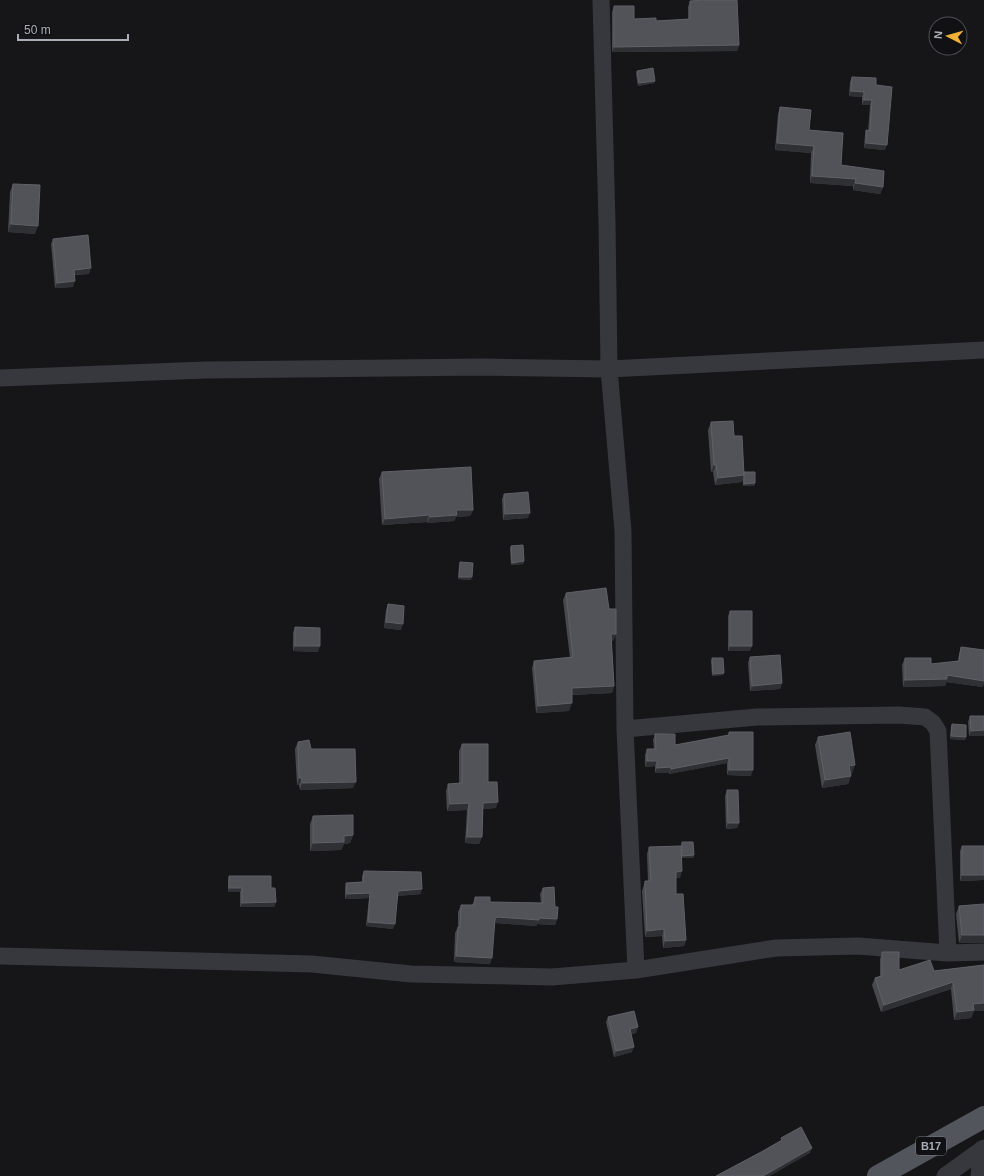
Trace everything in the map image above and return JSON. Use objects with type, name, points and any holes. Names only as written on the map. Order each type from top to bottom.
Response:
[{"type":"main road","name":"B17","points":[[878,1176],[984,1117]]},
{"type":"street","points":[[601,0],[609,368],[623,531],[625,729],[636,970]]},
{"type":"street","points":[[0,378],[205,370],[481,367],[609,368],[984,350]]},
{"type":"street","points":[[625,729],[757,717],[899,715],[925,717],[933,723],[938,731],[948,953]]},
{"type":"street","points":[[0,956],[312,964],[419,974],[552,977],[636,970],[776,948],[858,946],[948,953],[984,952]]},
{"type":"street","points":[[957,1173],[983,1148]]},
{"type":"street","points":[[979,1176],[983,1148]]},
{"type":"building","points":[[737,0],[739,45],[614,47],[614,6],[634,6],[634,19],[656,18],[656,21],[690,19],[690,1]]},
{"type":"building","points":[[653,68],[655,81],[639,83],[637,71]]},
{"type":"building","points":[[852,77],[876,78],[876,85],[892,87],[887,145],[866,143],[866,130],[870,131],[872,100],[864,100],[864,92],[851,91]]},
{"type":"building","points":[[780,107],[811,110],[809,130],[843,133],[841,165],[884,171],[883,187],[855,183],[856,179],[812,176],[814,146],[777,143]]},
{"type":"building","points":[[13,184],[40,185],[38,226],[11,224]]},
{"type":"building","points":[[88,235],[91,268],[74,270],[75,281],[57,283],[53,239]]},
{"type":"building","points":[[733,421],[734,436],[742,436],[744,475],[718,478],[716,465],[714,465],[711,422]]},
{"type":"building","points":[[471,467],[473,510],[456,510],[457,515],[430,517],[429,515],[385,519],[382,472]]},
{"type":"building","points":[[744,472],[755,472],[755,483],[744,484]]},
{"type":"building","points":[[528,492],[530,513],[505,514],[504,494]]},
{"type":"building","points":[[523,545],[524,561],[512,563],[511,546]]},
{"type":"building","points":[[460,562],[473,563],[472,577],[459,577]]},
{"type":"building","points":[[606,588],[609,609],[616,609],[616,634],[611,634],[614,686],[572,688],[572,703],[538,706],[534,661],[573,657],[566,593]]},
{"type":"building","points":[[388,604],[404,606],[403,624],[386,622]]},
{"type":"building","points":[[730,611],[752,611],[752,646],[730,646]]},
{"type":"building","points":[[295,627],[320,628],[320,646],[295,646]]},
{"type":"building","points":[[961,647],[984,650],[984,681],[947,675],[947,679],[905,680],[905,658],[931,658],[931,664],[959,661]]},
{"type":"building","points":[[780,655],[782,683],[752,686],[750,657]]},
{"type":"building","points":[[712,658],[723,658],[724,673],[713,674]]},
{"type":"building","points":[[970,716],[984,716],[984,730],[971,731]]},
{"type":"building","points":[[952,724],[966,725],[966,737],[951,736]]},
{"type":"building","points":[[729,732],[753,732],[753,770],[729,770],[729,758],[671,769],[671,767],[657,768],[657,761],[647,761],[647,749],[656,749],[655,734],[675,734],[675,745],[729,735]]},
{"type":"building","points":[[850,732],[855,765],[849,766],[851,776],[825,780],[818,737]]},
{"type":"building","points":[[309,740],[311,749],[355,749],[356,782],[302,783],[302,778],[299,778],[298,742]]},
{"type":"building","points":[[462,744],[488,744],[488,782],[497,782],[498,802],[483,803],[482,837],[467,837],[469,803],[450,804],[448,784],[462,783]]},
{"type":"building","points":[[727,790],[738,790],[739,823],[728,823]]},
{"type":"building","points":[[353,815],[353,835],[344,836],[344,842],[313,843],[313,816]]},
{"type":"building","points":[[682,842],[693,842],[694,855],[682,856]]},
{"type":"building","points":[[681,846],[682,871],[676,872],[676,894],[683,894],[686,940],[665,941],[664,929],[647,931],[645,881],[651,881],[649,847]]},
{"type":"building","points":[[962,846],[984,846],[984,875],[962,875]]},
{"type":"building","points":[[364,871],[421,872],[422,889],[398,891],[395,924],[368,922],[370,893],[347,894],[346,883],[363,882]]},
{"type":"building","points":[[229,876],[271,876],[271,888],[275,888],[276,902],[242,903],[242,888],[229,888]]},
{"type":"building","points":[[554,887],[555,907],[558,907],[557,919],[539,918],[539,920],[497,917],[495,919],[492,958],[456,956],[461,905],[475,905],[475,897],[490,897],[490,902],[543,903],[543,888]]},
{"type":"building","points":[[984,904],[984,935],[962,935],[959,906]]},
{"type":"building","points":[[882,952],[899,952],[899,970],[930,960],[934,971],[984,965],[984,1003],[973,1004],[974,1010],[957,1012],[953,982],[884,1005],[875,978],[882,976]]},
{"type":"building","points":[[634,1011],[638,1027],[630,1029],[634,1047],[616,1051],[608,1017]]},
{"type":"building","points":[[801,1127],[812,1148],[763,1176],[716,1176],[763,1151],[782,1140],[781,1138]]}]
